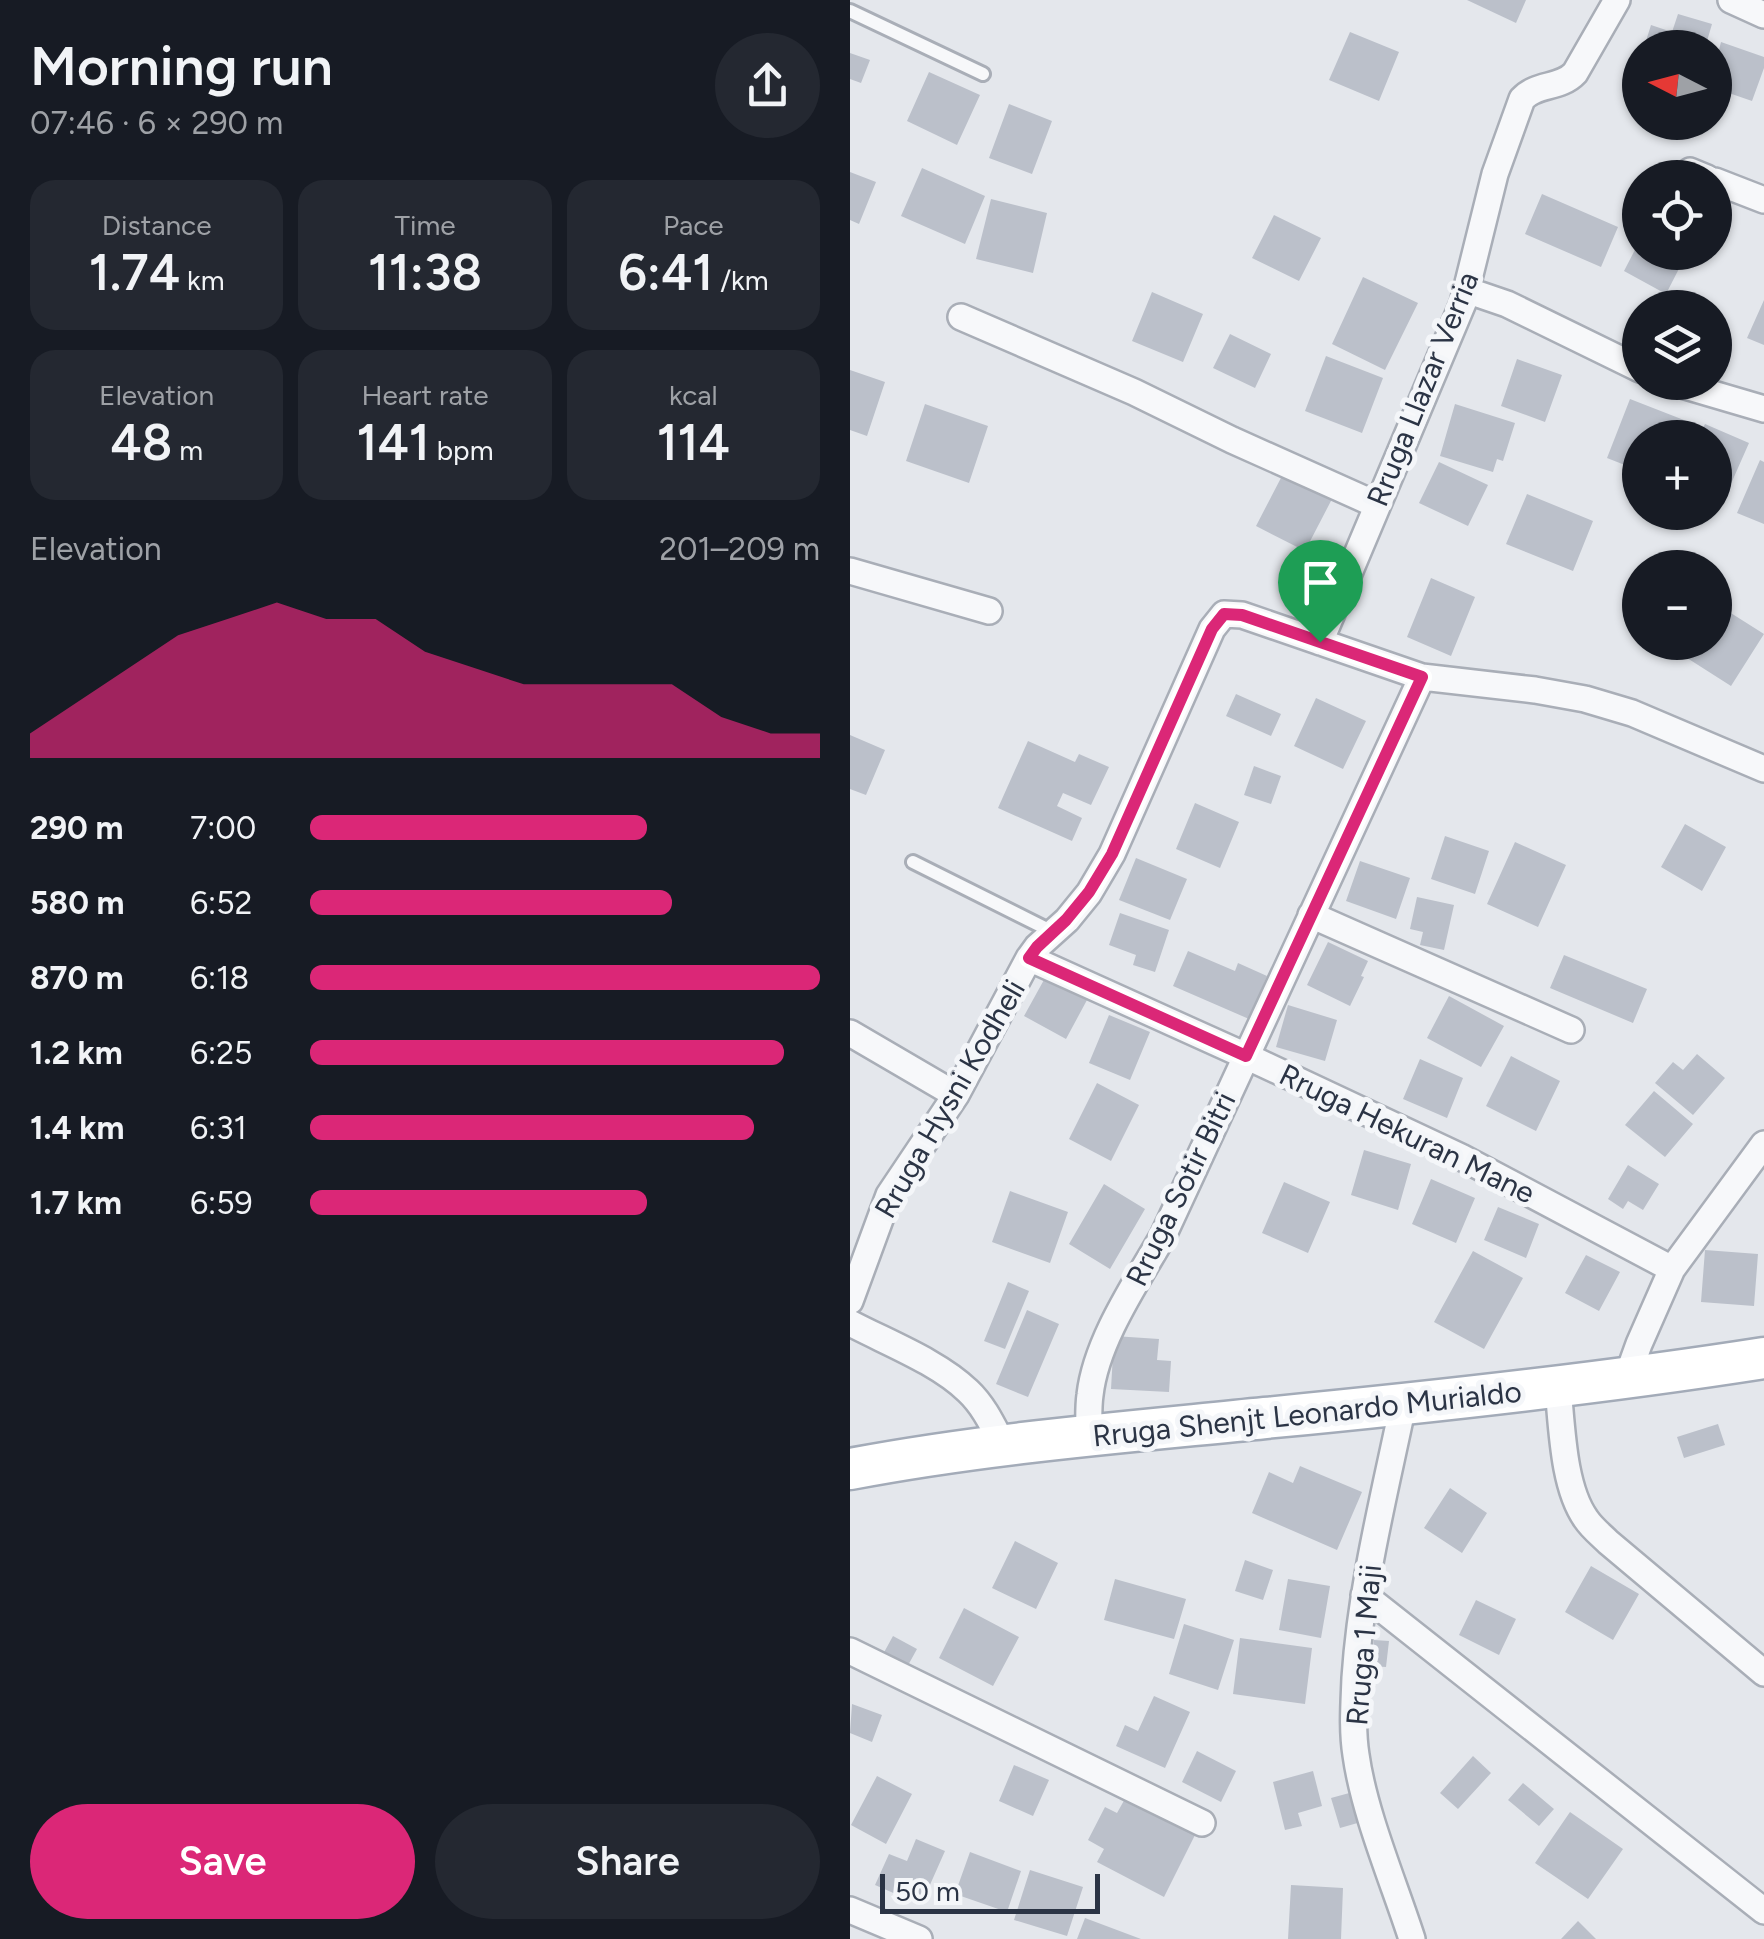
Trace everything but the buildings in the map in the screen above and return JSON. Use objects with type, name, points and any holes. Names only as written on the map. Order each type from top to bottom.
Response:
[{"type":"main road","name":"Rruga Shenjt Leonardo Murialdo","points":[[850,1469],[1003,1445],[1558,1388],[1764,1358]]},
{"type":"street","name":"Rruga Llazar Verria","points":[[1320,642],[1466,290],[1495,174],[1522,100],[1529,92],[1568,81],[1576,73],[1616,0]]},
{"type":"street","points":[[1731,0],[1764,15]]},
{"type":"street","points":[[1732,188],[1764,200]]},
{"type":"street","points":[[1466,290],[1507,304],[1622,360]]},
{"type":"street","points":[[961,317],[1377,505]]},
{"type":"street","points":[[1732,400],[1764,409]]},
{"type":"street","points":[[850,572],[989,612]]},
{"type":"street","name":"Rruga Hysni Kodheli","points":[[850,1301],[889,1196],[956,1096],[1029,958],[1089,892],[1112,854],[1212,629],[1224,614],[1242,615],[1422,677],[1584,699],[1632,713],[1764,770]]},
{"type":"street","name":"Rruga Sotir Bitri","points":[[1089,1436],[1090,1394],[1113,1325],[1163,1236],[1422,677]]},
{"type":"street","points":[[1311,915],[1571,1030]]},
{"type":"street","name":"Rruga Hekuran Mane","points":[[1029,958],[1460,1157],[1672,1270]]},
{"type":"street","points":[[850,1033],[956,1096]]},
{"type":"street","points":[[1626,1380],[1672,1270],[1764,1144]]},
{"type":"street","points":[[850,1324],[946,1373],[970,1392],[1003,1445]]},
{"type":"street","points":[[1558,1388],[1566,1460],[1585,1518],[1608,1542],[1764,1673]]},
{"type":"street","name":"Rruga 1 Maji","points":[[1402,1405],[1364,1595],[1354,1698],[1355,1750],[1368,1805],[1412,1939]]},
{"type":"street","points":[[1364,1595],[1764,1911]]},
{"type":"street","points":[[850,1651],[1202,1823]]},
{"type":"street","points":[[850,1910],[919,1939]]},
{"type":"lane","points":[[850,11],[984,74]]},
{"type":"lane","points":[[913,862],[1053,932]]},
{"type":"route","points":[[1224,614],[1242,615],[1320,642],[1422,677],[1246,1056],[1029,958],[1089,892],[1112,854],[1212,629],[1224,614]]}]
